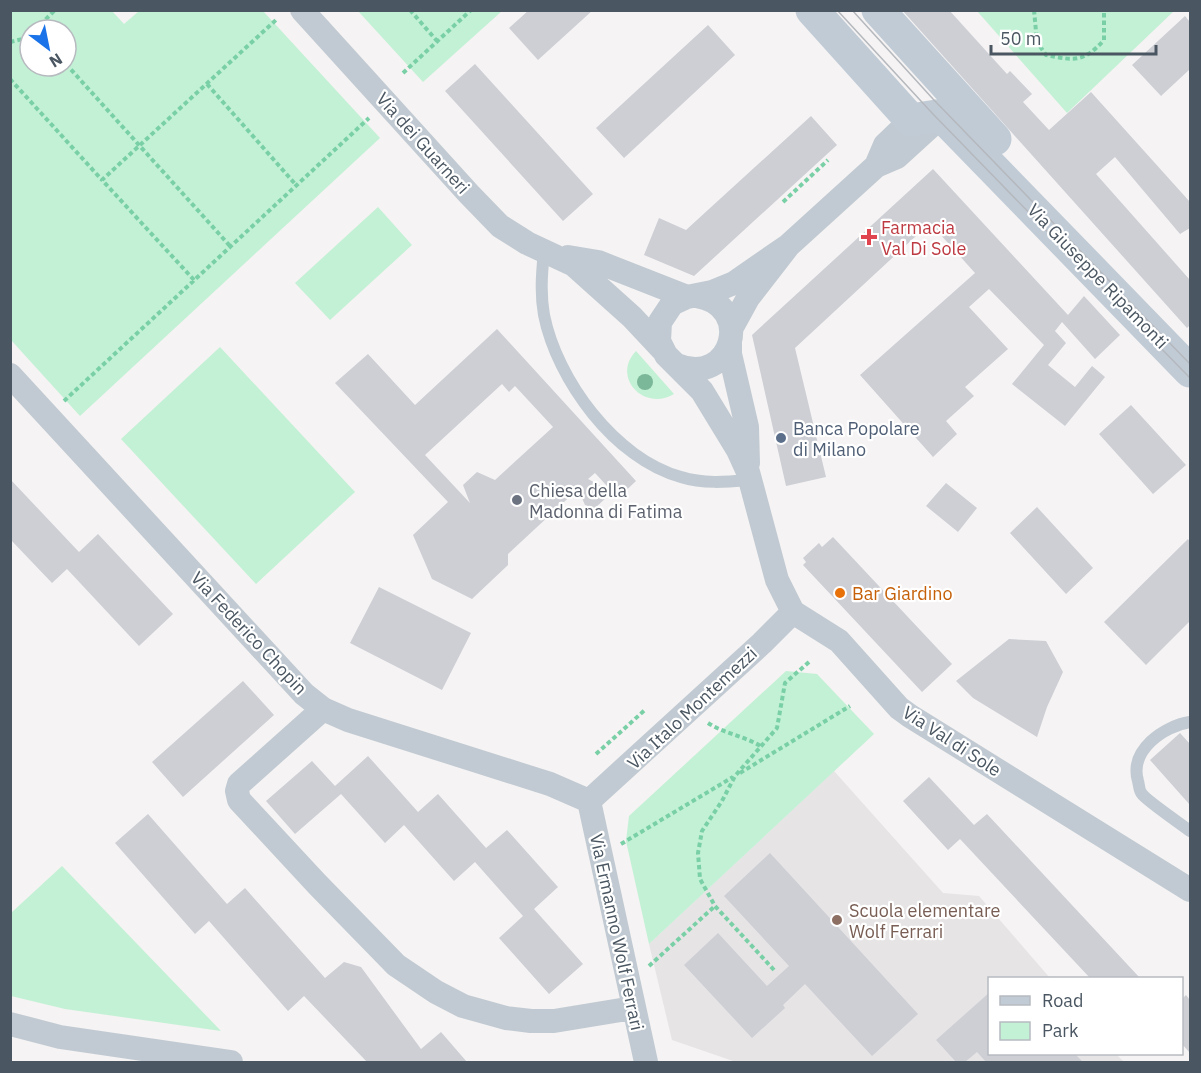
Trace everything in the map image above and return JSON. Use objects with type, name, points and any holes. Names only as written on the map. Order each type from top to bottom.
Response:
[{"type":"street","name":"Via dei Guarneri","points":[[302,10],[486,212],[513,234],[552,253],[590,278],[632,317],[669,357]]},
{"type":"street","name":"Via Giuseppe Ripamonti","points":[[812,10],[942,108],[1009,154],[1006,181],[1191,371]]},
{"type":"street","name":"Via Giuseppe Ripamonti","points":[[878,10],[942,108]]},
{"type":"street","points":[[793,612],[777,580],[748,476],[738,450],[702,391],[669,357],[658,335],[662,316],[672,304],[734,283],[789,245],[876,166],[897,157],[942,108]]},
{"type":"street","points":[[669,357],[694,370],[712,366],[720,360],[748,298],[789,245]]},
{"type":"street","name":"Via dei Guarneri","points":[[552,253],[598,262],[691,297]]},
{"type":"street","points":[[691,297],[711,300],[721,307],[729,320],[730,354],[747,427],[748,476]]},
{"type":"street","name":"Via Federico Chopin","points":[[10,375],[304,694],[323,709],[348,720],[550,784],[589,801]]},
{"type":"street","name":"Via Italo Montemezzi","points":[[589,801],[689,711],[793,612]]},
{"type":"street","name":"Via Val di Sole","points":[[793,612],[838,641],[899,708],[910,716],[1191,890]]},
{"type":"street","points":[[323,709],[239,784],[237,791],[239,800],[396,965],[435,992],[463,1006],[506,1017],[554,1021],[633,1008]]},
{"type":"street","name":"Via Ermanno Wolf Ferrari","points":[[589,801],[646,1062]]},
{"type":"street","points":[[10,1024],[60,1037],[231,1062]]},
{"type":"lane","points":[[552,253],[541,297],[549,334],[564,370],[598,419],[625,446],[655,467],[669,473],[707,482],[748,476]]},
{"type":"lane","points":[[1191,722],[1176,724],[1156,736],[1143,750],[1135,771],[1142,794],[1191,831]]},
{"type":"path","points":[[410,10],[438,41]]},
{"type":"path","points":[[403,73],[471,10]]},
{"type":"path","points":[[1034,10],[1037,42],[1046,56],[1070,60],[1091,54],[1104,40],[1104,10]]},
{"type":"path","points":[[102,180],[277,19]]},
{"type":"path","points":[[78,77],[230,246]]},
{"type":"path","points":[[10,79],[194,280]]},
{"type":"path","points":[[207,84],[296,185]]},
{"type":"path","points":[[61,403],[369,118]]},
{"type":"path","points":[[783,202],[828,160]]},
{"type":"path","points":[[774,970],[715,906],[700,879],[698,853],[702,831],[735,776],[777,728],[785,683],[809,662]]},
{"type":"path","points":[[600,857],[850,706]]},
{"type":"path","points":[[596,754],[646,709]]},
{"type":"path","points":[[689,711],[715,728],[749,739],[762,747]]},
{"type":"path","points":[[649,966],[715,906]]},
{"type":"shaded area","name":"Scuola elementare Wolf Ferrari","points":[[834,771],[943,893],[979,896],[1049,977],[988,977],[988,1055],[1117,1055],[1124,1062],[736,1062],[672,1040],[649,944]]},
{"type":"green space","points":[[10,11],[112,11],[124,24],[139,11],[263,11],[380,138],[80,416],[11,340]]},
{"type":"green space","points":[[358,11],[502,11],[423,82]]},
{"type":"green space","points":[[977,11],[1174,11],[1067,113]]},
{"type":"green space","points":[[378,207],[412,245],[330,320],[295,283]]},
{"type":"green space","points":[[220,347],[355,492],[256,584],[121,439]]},
{"type":"green space","points":[[636,351],[674,394],[652,399],[634,389],[627,371],[629,361]]},
{"type":"green space","points":[[786,671],[817,674],[874,734],[649,944],[626,841],[629,816]]},
{"type":"green space","points":[[62,866],[221,1031],[65,1009],[11,996],[11,913]]},
{"type":"building","points":[[529,10],[593,10],[538,60],[509,28]]},
{"type":"building","points":[[902,10],[949,10],[1007,74],[1010,71],[1032,94],[1023,102],[1049,130],[1091,92],[1190,202],[1190,228],[1180,234],[1115,157],[1096,174],[1190,280],[1190,325],[1187,328]]},
{"type":"building","points":[[1185,16],[1190,22],[1190,72],[1189,70],[1161,96],[1132,65]]},
{"type":"building","points":[[708,25],[735,55],[624,158],[596,128]]},
{"type":"building","points":[[475,64],[593,194],[563,221],[445,91]]},
{"type":"building","points":[[811,116],[837,145],[694,276],[644,255],[659,218],[686,230]]},
{"type":"building","points":[[933,169],[1068,315],[1084,296],[1120,335],[1095,359],[1062,322],[1055,331],[1066,343],[1048,365],[1075,387],[1092,366],[1105,377],[1065,426],[1012,384],[1044,345],[989,289],[969,307],[1008,349],[965,387],[974,396],[946,421],[957,434],[933,457],[860,375],[975,273],[930,223],[795,348],[826,477],[786,486],[752,335]]},
{"type":"building","points":[[497,329],[636,481],[618,498],[595,473],[588,479],[603,487],[608,496],[594,509],[585,505],[578,489],[508,554],[508,565],[472,599],[432,579],[413,535],[448,502],[335,383],[368,354],[415,405]],"holes":[[[502,384],[509,392],[515,386],[553,427],[495,480],[477,472],[463,485],[470,503],[425,455]]]},
{"type":"building","points":[[1131,405],[1186,465],[1153,494],[1099,434]]},
{"type":"building","points":[[10,479],[79,552],[98,534],[173,614],[139,646],[67,569],[52,583],[10,539]]},
{"type":"building","points":[[946,483],[977,508],[958,532],[926,506]]},
{"type":"building","points":[[1037,507],[1093,568],[1066,594],[1010,533]]},
{"type":"building","points":[[833,537],[952,664],[922,692],[803,565],[806,562],[803,558],[819,543],[822,547]]},
{"type":"building","points":[[1188,539],[1190,542],[1190,621],[1146,665],[1104,622]]},
{"type":"building","points":[[379,587],[471,633],[442,690],[350,643]]},
{"type":"building","points":[[1009,639],[1046,641],[1063,672],[1047,707],[1037,737],[973,698],[956,681]]},
{"type":"building","points":[[243,681],[274,715],[183,797],[152,762]]},
{"type":"building","points":[[1180,733],[1190,744],[1190,805],[1150,760]]},
{"type":"building","points":[[368,756],[418,812],[438,794],[486,848],[507,830],[558,887],[534,909],[583,964],[549,994],[499,938],[523,916],[475,862],[454,881],[404,825],[385,843],[341,794],[295,834],[266,801],[312,761],[335,786]]},
{"type":"building","points":[[929,777],[974,825],[987,814],[1139,977],[1089,977],[960,839],[948,850],[903,801]]},
{"type":"building","points":[[148,814],[227,904],[245,888],[325,978],[344,962],[361,967],[421,1049],[441,1032],[467,1062],[367,1062],[304,996],[288,1011],[209,921],[195,934],[115,843]]},
{"type":"building","points":[[770,853],[918,1014],[872,1056],[805,984],[783,1005],[785,1008],[752,1038],[684,965],[718,933],[767,986],[789,966],[724,896]]},
{"type":"building","points":[[988,994],[988,1055],[1076,1055],[1083,1062],[986,1062],[977,1052],[965,1062],[956,1062],[936,1040]]},
{"type":"building","points":[[1186,995],[1190,1000],[1190,1053],[1183,1045],[1183,998]]},
{"type":"tram line","points":[[837,10],[932,113],[1190,378]]},
{"type":"tram line","points":[[852,10],[933,99],[1190,364]]},
{"type":"place","name":"Farmacia Val Di Sole","points":[[869,237]]},
{"type":"place","name":"Banca Popolare di Milano","points":[[781,438]]},
{"type":"place","name":"Chiesa della Madonna di Fatima","points":[[517,500]]},
{"type":"place","name":"Bar Giardino","points":[[840,593]]},
{"type":"place","name":"Scuola elementare Wolf Ferrari","points":[[837,920]]}]
